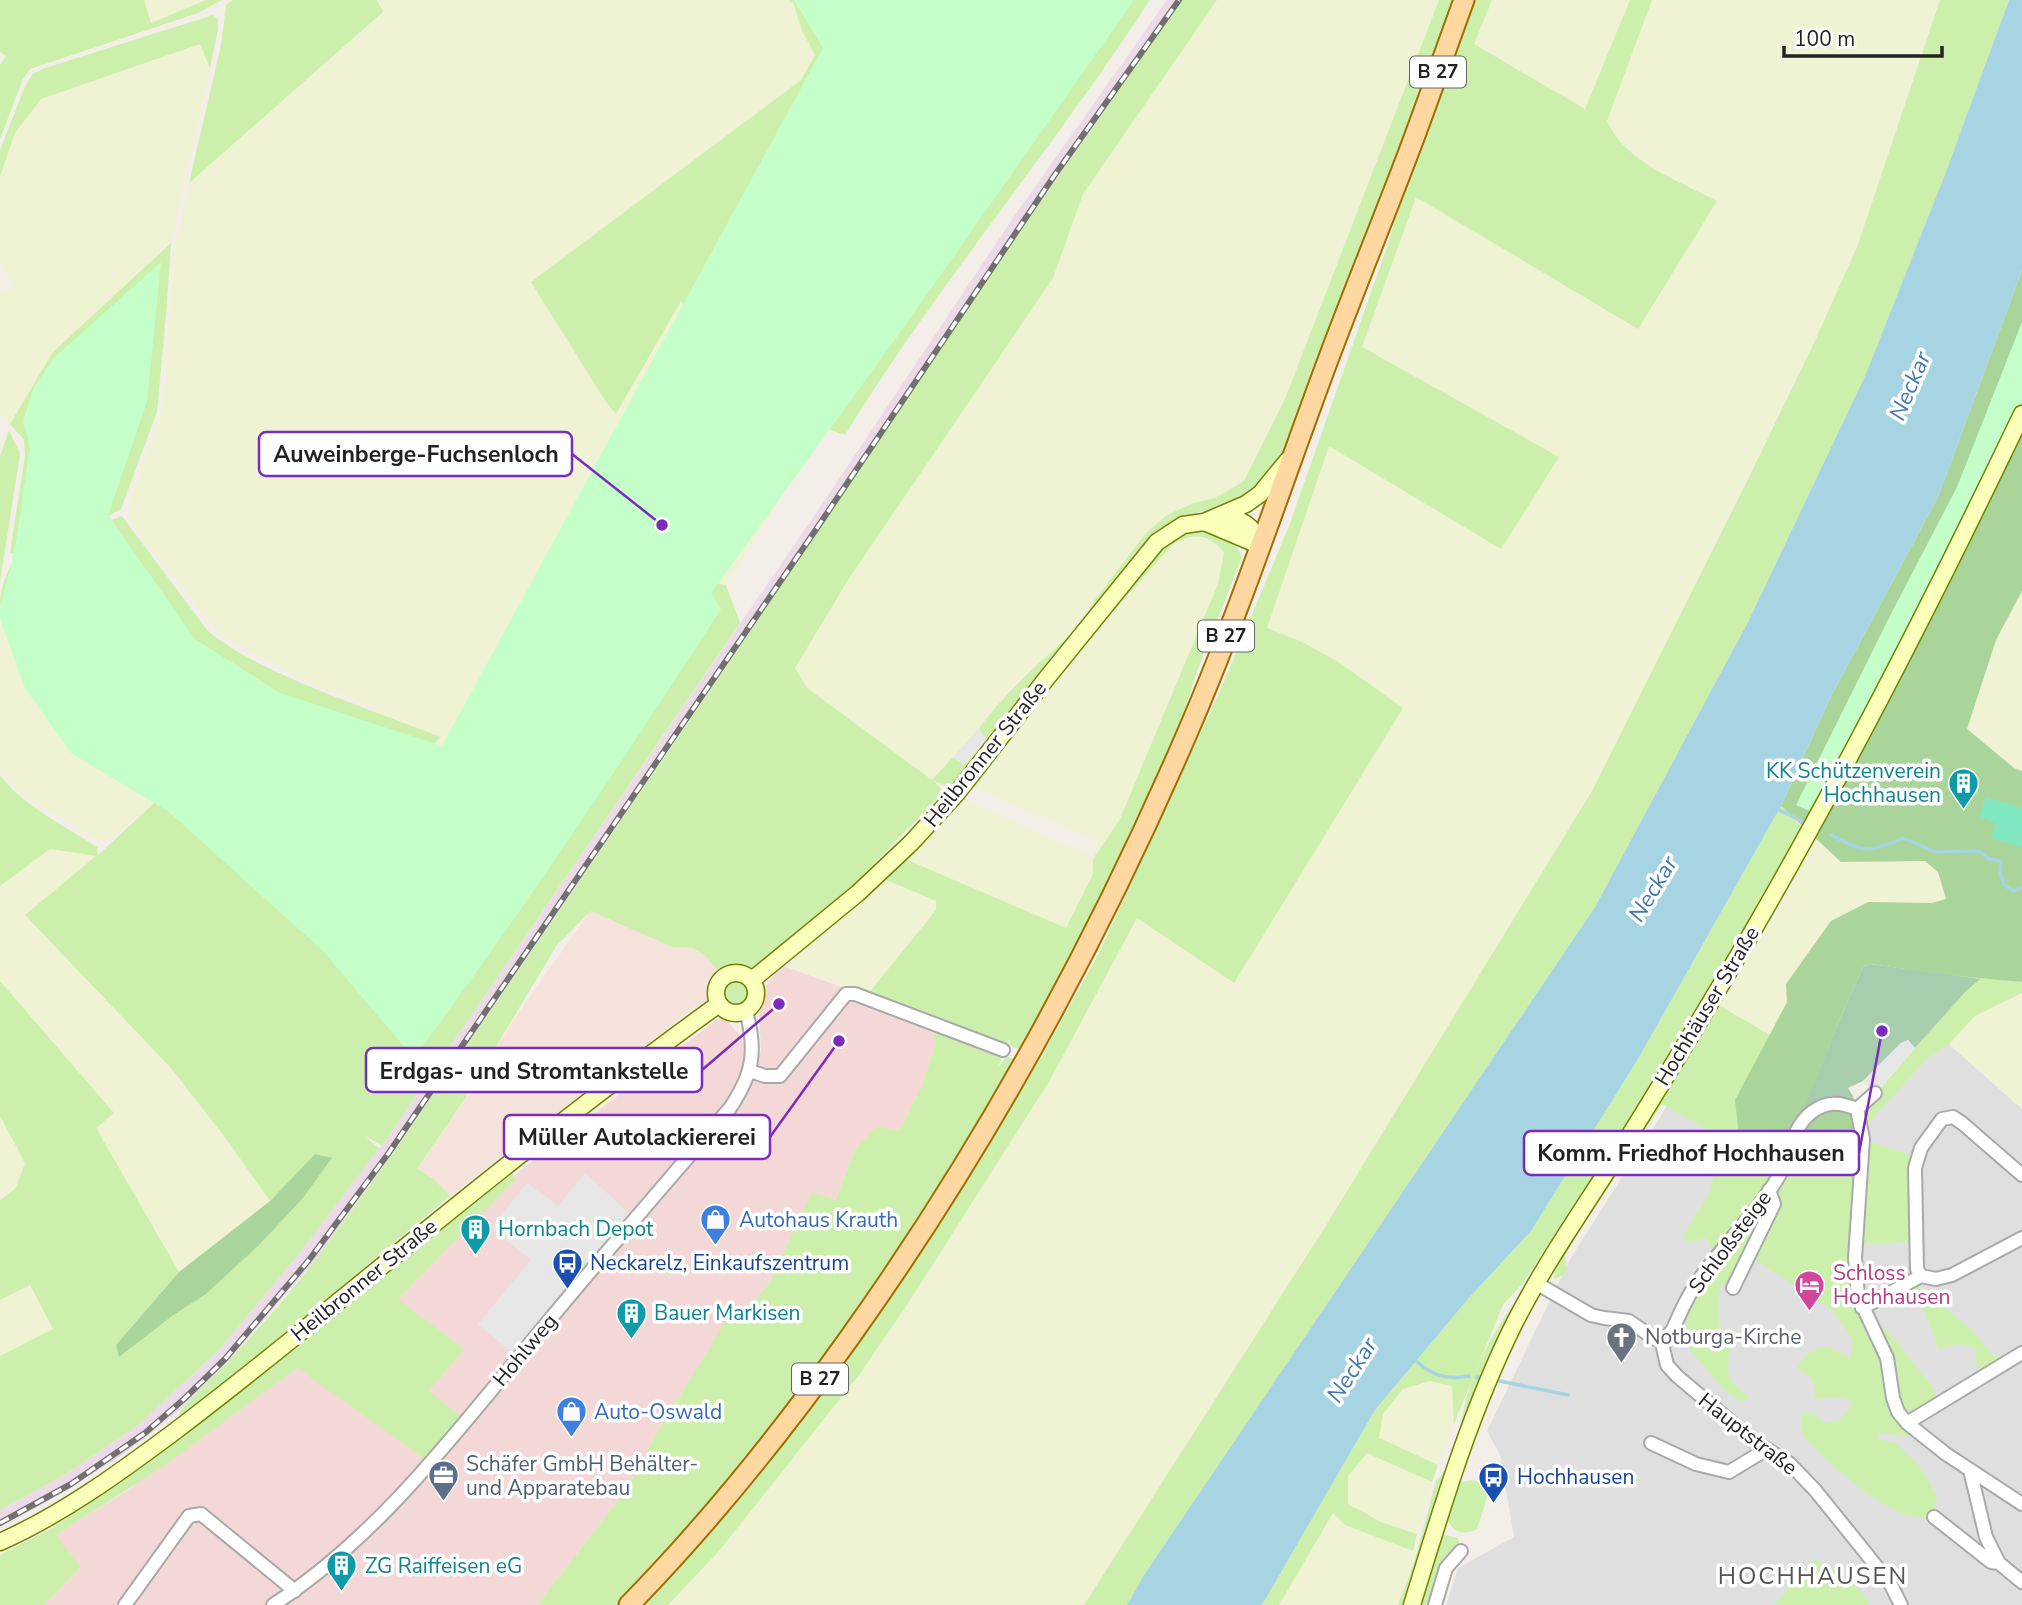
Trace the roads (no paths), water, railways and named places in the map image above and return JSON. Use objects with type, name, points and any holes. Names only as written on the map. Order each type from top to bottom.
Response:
[{"type":"main road","name":"B 27","points":[[628,1605],[700,1529],[818,1381],[938,1209],[986,1132],[1090,945],[1191,725],[1261,546],[1465,0]]},
{"type":"street","name":"Hochhäuser Straße","points":[[1412,1605],[1455,1468],[1480,1403],[1499,1356],[1536,1283],[1667,1075],[1816,821],[1958,548],[2022,414]]},
{"type":"street","name":"Heilbronner Straße","points":[[752,980],[858,892],[920,833],[957,793],[1157,542],[1183,525],[1204,522],[1246,505],[1261,494],[1296,450]]},
{"type":"street","points":[[1221,516],[1249,524],[1261,546]]},
{"type":"street","points":[[1204,522],[1261,546]]},
{"type":"street","points":[[736,973],[752,980],[755,1000],[746,1011],[728,1012],[719,1004],[716,999],[717,986],[724,976],[736,973]]},
{"type":"street","points":[[750,1071],[765,1076],[780,1076],[846,995],[855,994],[1003,1050]]},
{"type":"street","name":"Heilbronner Straße","points":[[0,1542],[55,1514],[106,1482],[176,1430],[253,1371],[456,1205],[616,1080],[719,1004]]},
{"type":"street","name":"Hohlweg","points":[[273,1605],[295,1591],[361,1536],[446,1446],[730,1108],[750,1071],[751,1029],[746,1011]]},
{"type":"street","points":[[1875,1093],[1857,1109],[1863,1139],[1855,1258],[1858,1296],[1887,1358],[1893,1398],[1898,1412],[1907,1423],[1946,1454],[2022,1504]]},
{"type":"street","name":"Schloßsteige","points":[[1661,1339],[1673,1329],[1700,1278],[1781,1172],[1788,1147],[1802,1122],[1823,1105],[1836,1102],[1857,1109]]},
{"type":"street","points":[[1921,1276],[1917,1269],[1915,1168],[1921,1148],[1942,1119],[1953,1117],[1962,1123],[2022,1175]]},
{"type":"street","points":[[1733,1287],[1774,1204],[1769,1190]]},
{"type":"street","points":[[1862,1308],[1921,1276],[1936,1279],[1952,1275],[2022,1238]]},
{"type":"street","points":[[1536,1283],[1591,1315],[1629,1321],[1656,1339],[1661,1339]]},
{"type":"street","name":"Hauptstraße","points":[[1661,1339],[1667,1365],[1677,1376],[1755,1442],[1789,1463],[1815,1490],[1891,1585],[1901,1605]]},
{"type":"street","points":[[1907,1423],[2022,1353]]},
{"type":"street","points":[[1651,1443],[1696,1464],[1729,1472],[1767,1449]]},
{"type":"street","points":[[1970,1470],[1986,1537],[1998,1563],[2022,1582]]},
{"type":"street","points":[[125,1605],[189,1516],[201,1514],[295,1591]]},
{"type":"street","points":[[1934,1517],[1991,1562],[1998,1563]]},
{"type":"street","points":[[1435,1605],[1446,1568],[1461,1550]]},
{"type":"water","name":"Neckar","points":[[2009,0],[2022,0],[2022,270],[1938,497],[1831,696],[1781,806],[1638,1059],[1531,1231],[1468,1299],[1375,1410],[1262,1605],[1127,1605],[1144,1575],[1595,907],[1748,622],[1865,376],[1944,177]]},
{"type":"waterway","points":[[1775,808],[1804,822]]},
{"type":"waterway","points":[[1832,835],[1851,845],[1867,849],[1903,838],[1936,852],[1979,851],[1989,859],[2001,861],[2000,873],[2004,885],[2014,891],[2022,887]]},
{"type":"waterway","points":[[1416,1361],[1440,1376],[1469,1376]]},
{"type":"waterway","points":[[1477,1377],[1481,1378]]},
{"type":"waterway","points":[[1495,1380],[1568,1395]]},
{"type":"railway","points":[[0,1523],[71,1484],[145,1433],[225,1359],[309,1260],[388,1154],[817,528],[1054,176],[1179,0]]},
{"type":"place","name":"Auweinberge-Fuchsenloch","points":[[662,525]]},
{"type":"place","name":"KK Schützenverein Hochhausen","points":[[1964,810]]},
{"type":"place","name":"Erdgas- und Stromtankstelle","points":[[779,1004]]},
{"type":"place","name":"Komm. Friedhof Hochhausen","points":[[1882,1031]]},
{"type":"place","name":"Müller Autolackiererei","points":[[839,1041]]},
{"type":"place","name":"Autohaus Krauth","points":[[716,1247]]},
{"type":"place","name":"Hornbach Depot","points":[[475,1256]]},
{"type":"place","name":"Neckarelz, Einkaufszentrum","points":[[567,1290]]},
{"type":"place","name":"Schloss Hochhausen","points":[[1810,1312]]},
{"type":"place","name":"Bauer Markisen","points":[[631,1340]]},
{"type":"place","name":"Notburga-Kirche","points":[[1622,1364]]},
{"type":"place","name":"Auto-Oswald","points":[[571,1439]]},
{"type":"place","name":"Schäfer GmbH Behälter- und Apparatebau","points":[[443,1503]]},
{"type":"place","name":"Hochhausen","points":[[1494,1504]]},
{"type":"place","name":"ZG Raiffeisen eG","points":[[342,1593]]},
{"type":"district","name":"HOCHHAUSEN","points":[[1813,1576]]}]
